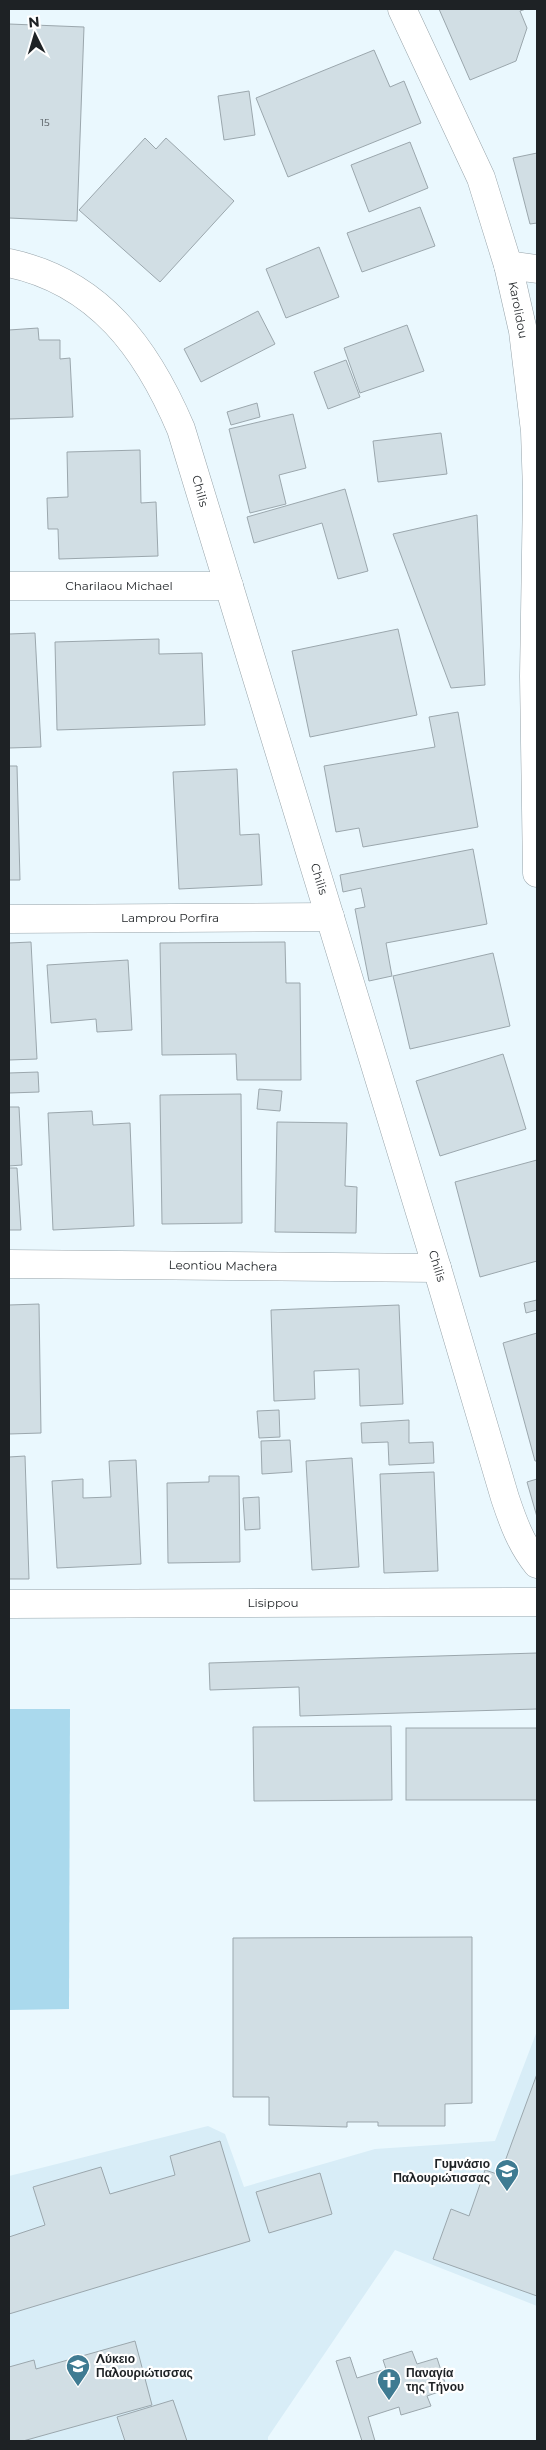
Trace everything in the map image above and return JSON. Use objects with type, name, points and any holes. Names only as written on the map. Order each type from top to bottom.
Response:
[{"type":"street","name":"Karolidou","points":[[402,9],[481,178],[508,265],[523,331],[535,431],[537,491],[537,873]]},
{"type":"street","name":"Chilis","points":[[9,263],[36,270],[56,279],[104,310],[124,330],[142,354],[169,401],[181,430],[192,460],[513,1521],[529,1554],[537,1564]]},
{"type":"street","points":[[508,265],[537,268]]},
{"type":"street","name":"Charilaou Michael","points":[[9,586],[229,586]]},
{"type":"street","name":"Lamprou Porfira","points":[[9,919],[330,917]]},
{"type":"street","name":"Leontiou Machera","points":[[9,1264],[437,1268]]},
{"type":"street","name":"Lisippou","points":[[9,1604],[537,1602]]},
{"type":"shaded area","points":[[9,1709],[70,1709],[69,2009],[9,2010]]},
{"type":"shaded area","points":[[537,2031],[537,2306],[395,2250],[268,2437],[268,2441],[9,2441],[9,2176],[208,2126],[225,2134],[244,2187],[375,2149],[495,2141]]},
{"type":"building","points":[[439,9],[526,9],[520,11],[527,28],[516,61],[470,80]]},
{"type":"building","points":[[9,24],[84,27],[77,221],[9,218]]},
{"type":"building","points":[[374,50],[390,87],[404,81],[421,123],[288,177],[256,98]]},
{"type":"building","points":[[249,91],[255,135],[224,140],[218,96]]},
{"type":"building","points":[[145,138],[156,149],[166,138],[234,201],[160,282],[79,210]]},
{"type":"building","points":[[410,142],[428,188],[369,212],[351,165]]},
{"type":"building","points":[[537,153],[537,223],[530,224],[513,158]]},
{"type":"building","points":[[420,207],[435,246],[362,272],[347,233]]},
{"type":"building","points":[[319,247],[339,297],[286,318],[266,269]]},
{"type":"building","points":[[258,311],[275,344],[201,382],[184,349]]},
{"type":"building","points":[[407,325],[424,371],[360,393],[344,348]]},
{"type":"building","points":[[38,328],[39,340],[60,340],[60,359],[70,358],[73,417],[9,419],[9,330]]},
{"type":"building","points":[[346,360],[360,397],[328,409],[314,372]]},
{"type":"building","points":[[257,403],[260,417],[231,425],[227,412]]},
{"type":"building","points":[[293,414],[306,468],[279,475],[286,504],[250,513],[229,429]]},
{"type":"building","points":[[441,433],[447,474],[378,482],[373,441]]},
{"type":"building","points":[[140,450],[141,503],[156,502],[158,556],[59,559],[58,529],[48,529],[47,498],[68,497],[67,452]]},
{"type":"building","points":[[345,489],[368,571],[338,579],[322,523],[254,543],[247,517]]},
{"type":"building","points":[[477,515],[485,685],[451,688],[393,534]]},
{"type":"building","points":[[398,629],[417,715],[310,737],[292,651]]},
{"type":"building","points":[[35,633],[41,747],[9,748],[9,634]]},
{"type":"building","points":[[159,639],[159,654],[202,653],[205,725],[57,730],[55,642]]},
{"type":"building","points":[[458,712],[478,827],[363,847],[359,828],[336,832],[324,766],[435,747],[429,717]]},
{"type":"building","points":[[9,766],[17,766],[20,880],[9,880]]},
{"type":"building","points":[[237,769],[240,835],[259,834],[262,885],[179,889],[173,772]]},
{"type":"building","points":[[473,849],[487,924],[386,943],[392,976],[369,981],[355,909],[365,907],[361,888],[343,892],[340,875]]},
{"type":"building","points":[[31,942],[37,1059],[9,1060],[9,943]]},
{"type":"building","points":[[285,942],[286,983],[300,983],[301,1080],[237,1080],[236,1054],[162,1055],[160,943]]},
{"type":"building","points":[[493,953],[510,1026],[410,1049],[393,976]]},
{"type":"building","points":[[128,960],[132,1030],[97,1032],[96,1019],[51,1023],[47,965]]},
{"type":"building","points":[[503,1054],[526,1129],[440,1156],[416,1081]]},
{"type":"building","points":[[38,1072],[39,1092],[9,1093],[9,1073]]},
{"type":"building","points":[[259,1089],[282,1091],[280,1111],[257,1109]]},
{"type":"building","points":[[241,1094],[242,1223],[162,1224],[160,1095]]},
{"type":"building","points":[[9,1107],[19,1107],[22,1165],[9,1166]]},
{"type":"building","points":[[92,1111],[93,1125],[130,1123],[134,1226],[53,1230],[48,1113]]},
{"type":"building","points":[[277,1122],[347,1123],[345,1186],[357,1187],[356,1233],[275,1232]]},
{"type":"building","points":[[537,1160],[537,1261],[480,1277],[455,1182]]},
{"type":"building","points":[[9,1168],[17,1168],[21,1230],[9,1230]]},
{"type":"building","points":[[537,1300],[537,1310],[526,1313],[524,1303]]},
{"type":"building","points":[[39,1304],[41,1433],[9,1434],[9,1305]]},
{"type":"building","points":[[399,1305],[403,1404],[360,1406],[359,1369],[314,1371],[315,1399],[274,1401],[271,1310]]},
{"type":"building","points":[[537,1333],[537,1461],[535,1461],[503,1343]]},
{"type":"building","points":[[279,1410],[280,1437],[259,1438],[257,1411]]},
{"type":"building","points":[[409,1420],[409,1443],[433,1442],[434,1463],[389,1465],[388,1442],[362,1443],[361,1423]]},
{"type":"building","points":[[290,1440],[292,1472],[262,1474],[261,1441]]},
{"type":"building","points":[[25,1456],[29,1579],[9,1579],[9,1457]]},
{"type":"building","points":[[352,1458],[359,1567],[312,1570],[306,1461]]},
{"type":"building","points":[[136,1460],[141,1564],[57,1568],[52,1481],[83,1479],[83,1498],[111,1497],[109,1461]]},
{"type":"building","points":[[434,1472],[438,1571],[384,1573],[380,1474]]},
{"type":"building","points":[[209,1476],[239,1476],[240,1562],[168,1563],[167,1483],[209,1482]]},
{"type":"building","points":[[537,1479],[537,1517],[527,1482]]},
{"type":"building","points":[[259,1497],[260,1529],[245,1530],[243,1498]]},
{"type":"building","points":[[537,1653],[537,1709],[300,1716],[299,1687],[210,1690],[209,1663]]},
{"type":"building","points":[[391,1726],[392,1800],[254,1801],[253,1727]]},
{"type":"building","points":[[406,1728],[537,1728],[537,1800],[406,1800]]},
{"type":"building","points":[[472,1937],[472,2103],[445,2104],[445,2126],[378,2126],[378,2122],[347,2122],[347,2127],[269,2125],[269,2097],[233,2097],[233,1938]]},
{"type":"building","name":"Γυμνάσιο Παλουριώτισσας","points":[[537,2074],[537,2296],[433,2259],[451,2209],[469,2216],[485,2170],[500,2175]]},
{"type":"building","points":[[220,2141],[250,2241],[9,2314],[9,2237],[45,2225],[33,2187],[101,2167],[110,2194],[175,2175],[170,2156]]},
{"type":"building","points":[[320,2173],[332,2214],[269,2233],[256,2192]]},
{"type":"building","name":"Λύκειο Παλουριώτισσας","points":[[135,2341],[152,2405],[23,2441],[9,2441],[9,2367],[34,2360],[36,2369]]},
{"type":"building","name":"Παναγία της Τήνου","points":[[412,2351],[417,2364],[437,2358],[447,2389],[427,2396],[431,2406],[401,2415],[399,2407],[368,2417],[375,2441],[362,2441],[336,2361],[350,2357],[357,2378],[386,2369],[383,2360]]},
{"type":"building","points":[[173,2400],[187,2441],[125,2441],[117,2417]]},
{"type":"place","name":"Γυμνάσιο Παλουριώτισσας","points":[[507,2192]]},
{"type":"place","name":"Λύκειο Παλουριώτισσας","points":[[78,2387]]},
{"type":"place","name":"Παναγία της Τήνου","points":[[389,2401]]}]
